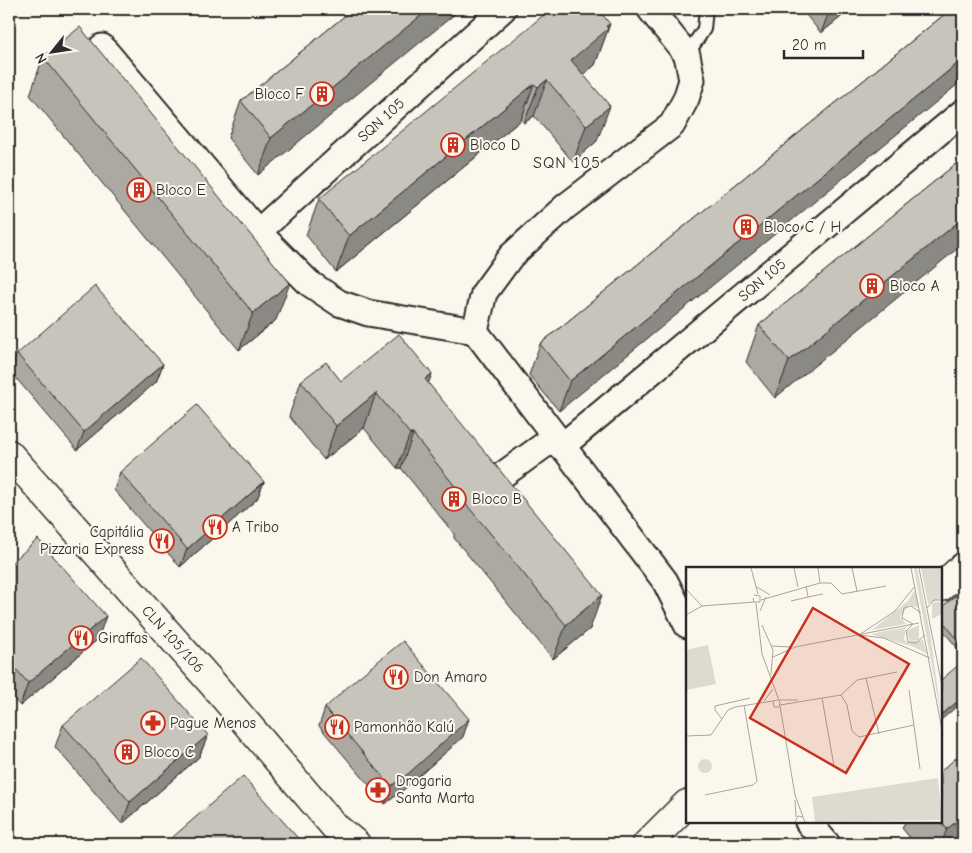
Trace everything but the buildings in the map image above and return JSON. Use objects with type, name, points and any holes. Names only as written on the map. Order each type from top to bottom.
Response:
[{"type":"street","name":"SQN 105","points":[[258,232],[503,9]]},
{"type":"street","points":[[475,331],[484,293],[511,256],[565,207],[672,125],[686,100],[692,80],[687,55],[650,9]]},
{"type":"street","points":[[102,47],[258,232],[309,283],[339,303],[368,313],[475,331],[557,443],[665,581],[686,623]]},
{"type":"street","name":"SQN 105","points":[[490,484],[557,443],[963,112]]},
{"type":"street","name":"CLN 105/106","points":[[9,454],[212,683],[339,835],[356,844]]},
{"type":"street","points":[[942,586],[963,567]]},
{"type":"street","points":[[665,581],[686,593]]},
{"type":"street","points":[[647,844],[684,810]]},
{"type":"street","points":[[809,823],[827,844]]},
{"type":"lane","points":[[687,55],[704,29],[706,9]]},
{"type":"place","name":"Bloco F","points":[[322,94]]},
{"type":"place","name":"Bloco D","points":[[453,145]]},
{"type":"place","name":"Bloco E","points":[[139,190]]},
{"type":"place","name":"Bloco C / H","points":[[746,227]]},
{"type":"place","name":"Bloco A","points":[[872,286]]},
{"type":"place","name":"Bloco B","points":[[454,499]]},
{"type":"place","name":"A Tribo","points":[[215,527]]},
{"type":"place","name":"Capitália Pizzaria Express","points":[[162,541]]},
{"type":"place","name":"Giraffas","points":[[81,638]]},
{"type":"place","name":"Don Amaro","points":[[396,677]]},
{"type":"place","name":"Pague Menos","points":[[153,723]]},
{"type":"place","name":"Pamonhão Kalú","points":[[337,727]]},
{"type":"place","name":"Bloco C","points":[[127,752]]},
{"type":"place","name":"Drogaria Santa Marta","points":[[378,790]]},
{"type":"district","name":"SQN 105","points":[[567,163]]}]
